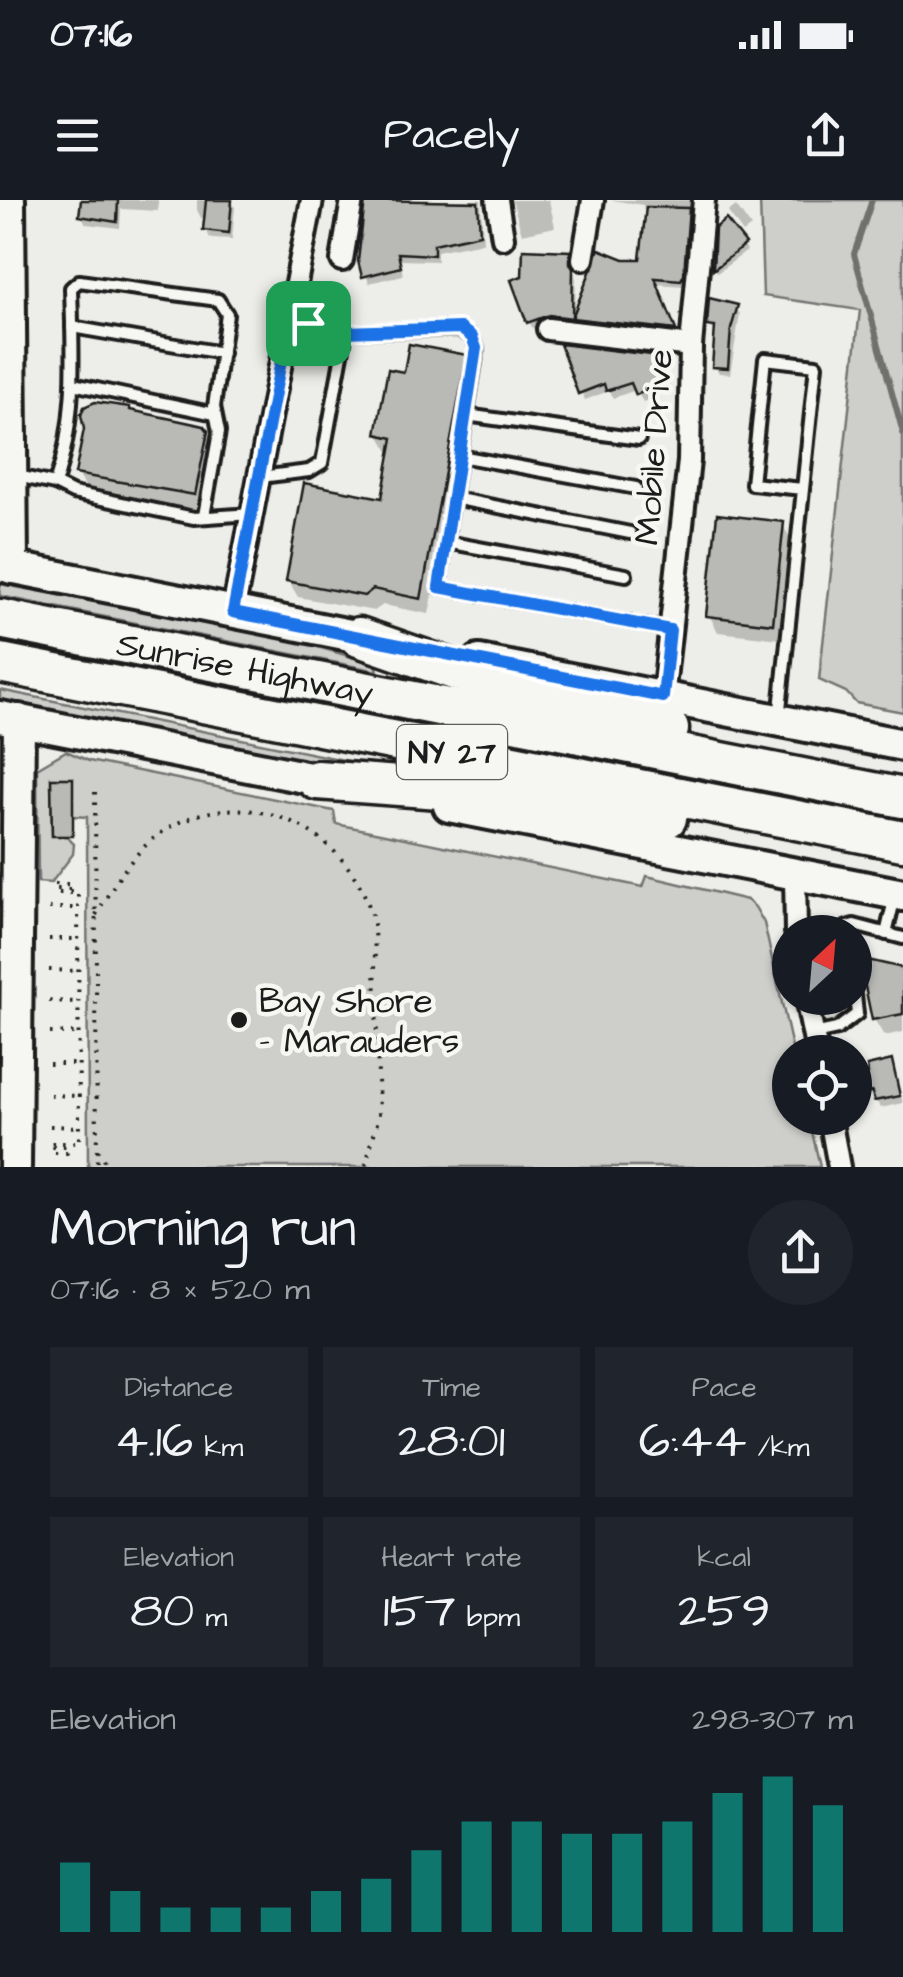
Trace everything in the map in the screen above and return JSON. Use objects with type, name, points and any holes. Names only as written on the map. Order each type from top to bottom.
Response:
[{"type":"highway","name":"Sunrise Highway","points":[[0,620],[890,795]]},
{"type":"highway","points":[[359,637],[460,672],[710,738],[890,795]]},
{"type":"highway","name":"Sunrise Highway","points":[[0,662],[903,842]]},
{"type":"highway","points":[[317,780],[454,790],[763,834],[903,842]]},
{"type":"main road","points":[[6,566],[9,200]]},
{"type":"main road","name":"Sunrise Highway","points":[[6,566],[903,744]]},
{"type":"main road","points":[[15,1167],[8,1071],[10,719],[899,894]]},
{"type":"street","points":[[233,612],[312,200]]},
{"type":"street","points":[[342,260],[352,200]]},
{"type":"street","points":[[497,200],[503,238]]},
{"type":"street","points":[[583,259],[593,200]]},
{"type":"street","name":"Mobile Drive","points":[[663,697],[689,461],[691,346],[704,200]]},
{"type":"street","points":[[548,329],[691,346]]},
{"type":"street","points":[[794,874],[795,915]]},
{"type":"street","points":[[833,1135],[839,1167]]},
{"type":"lane","points":[[54,484],[65,454],[73,405],[72,288],[79,281],[218,300],[228,314],[215,414],[219,432],[204,516]]},
{"type":"lane","points":[[289,319],[346,332],[460,328],[472,337],[476,348],[439,587],[670,630]]},
{"type":"lane","points":[[72,327],[222,353]]},
{"type":"lane","points":[[259,477],[309,471],[322,464],[346,332]]},
{"type":"lane","points":[[779,720],[816,365],[765,360],[752,484],[803,488]]},
{"type":"lane","points":[[73,384],[215,414]]},
{"type":"lane","points":[[466,415],[639,439]]},
{"type":"lane","points":[[460,456],[636,488]]},
{"type":"lane","points":[[8,484],[54,484],[73,492],[194,518],[252,514]]},
{"type":"lane","points":[[453,498],[630,534]]},
{"type":"lane","points":[[446,542],[626,575]]},
{"type":"lane","points":[[886,934],[899,894]]},
{"type":"lane","points":[[872,930],[903,938]]},
{"type":"lane","points":[[829,1035],[856,1015]]},
{"type":"path","points":[[96,792],[97,1167]]},
{"type":"path","points":[[96,915],[140,850],[163,832],[203,813],[268,812],[297,823],[328,843],[355,875],[368,900],[374,924],[380,1116],[365,1167]]},
{"type":"path","points":[[54,884],[71,884],[70,889],[56,889],[56,893],[78,893],[79,971],[79,1143],[50,1143],[50,1148],[68,1147],[68,1152],[55,1153]]},
{"type":"path","points":[[49,908],[78,908]]},
{"type":"path","points":[[49,938],[78,940]]},
{"type":"path","points":[[50,970],[79,971]]},
{"type":"path","points":[[49,1001],[79,1002]]},
{"type":"path","points":[[50,1033],[79,1033]]},
{"type":"path","points":[[50,1064],[79,1064]]},
{"type":"path","points":[[50,1095],[79,1096]]},
{"type":"path","points":[[50,1126],[79,1127]]},
{"type":"path","points":[[97,1150],[108,1167]]},
{"type":"shaded area","points":[[760,200],[903,200],[903,712],[856,703],[846,692],[819,680],[860,310],[763,296]]},
{"type":"shaded area","points":[[0,584],[280,636],[376,664],[378,671],[0,596]]},
{"type":"shaded area","points":[[0,690],[398,771],[320,768],[0,703]]},
{"type":"shaded area","points":[[66,751],[89,761],[334,811],[336,824],[643,887],[647,876],[747,900],[764,923],[772,959],[772,1015],[785,1015],[789,1035],[772,1035],[772,1135],[813,1135],[820,1167],[88,1167],[87,817],[73,816],[51,779],[52,835],[66,836],[74,844],[73,854],[51,883],[38,882],[37,768]]},
{"type":"building","points":[[81,200],[118,200],[117,222],[79,216]]},
{"type":"building","points":[[206,200],[232,200],[229,233],[203,230]]},
{"type":"building","points":[[365,200],[478,202],[480,234],[434,244],[434,255],[398,253],[401,267],[362,277],[358,261]]},
{"type":"building","points":[[646,207],[689,208],[684,274],[681,280],[655,278],[676,330],[572,318],[599,249],[624,259],[640,259]]},
{"type":"building","points":[[726,219],[746,244],[713,270],[715,228]]},
{"type":"building","points":[[523,249],[570,251],[572,318],[549,315],[527,323],[511,280],[522,276]]},
{"type":"building","points":[[709,298],[738,305],[731,329],[728,368],[712,367],[715,327],[707,326]]},
{"type":"building","points":[[409,344],[467,355],[421,599],[373,589],[364,596],[286,581],[304,483],[382,498],[393,438],[376,434],[388,369],[404,372]]},
{"type":"building","points":[[560,344],[660,356],[668,381],[636,395],[631,383],[606,391],[604,384],[578,394]]},
{"type":"building","points":[[95,402],[204,426],[208,431],[195,495],[75,474],[84,429],[81,415],[84,407]]},
{"type":"building","points":[[717,514],[784,522],[773,624],[706,616]]},
{"type":"building","points":[[51,778],[73,778],[73,836],[52,836]]},
{"type":"building","points":[[872,961],[903,968],[903,1014],[872,1020]]},
{"type":"building","points":[[892,1060],[900,1096],[874,1101],[872,1065]]},
{"type":"waterway","points":[[872,200],[854,254],[903,433]]},
{"type":"place","name":"Bay Shore - Marauders","points":[[239,1020]]},
{"type":"route","points":[[289,319],[308,323],[346,332],[460,328],[472,337],[476,348],[439,587],[670,630],[663,697],[233,612],[289,319]]}]
